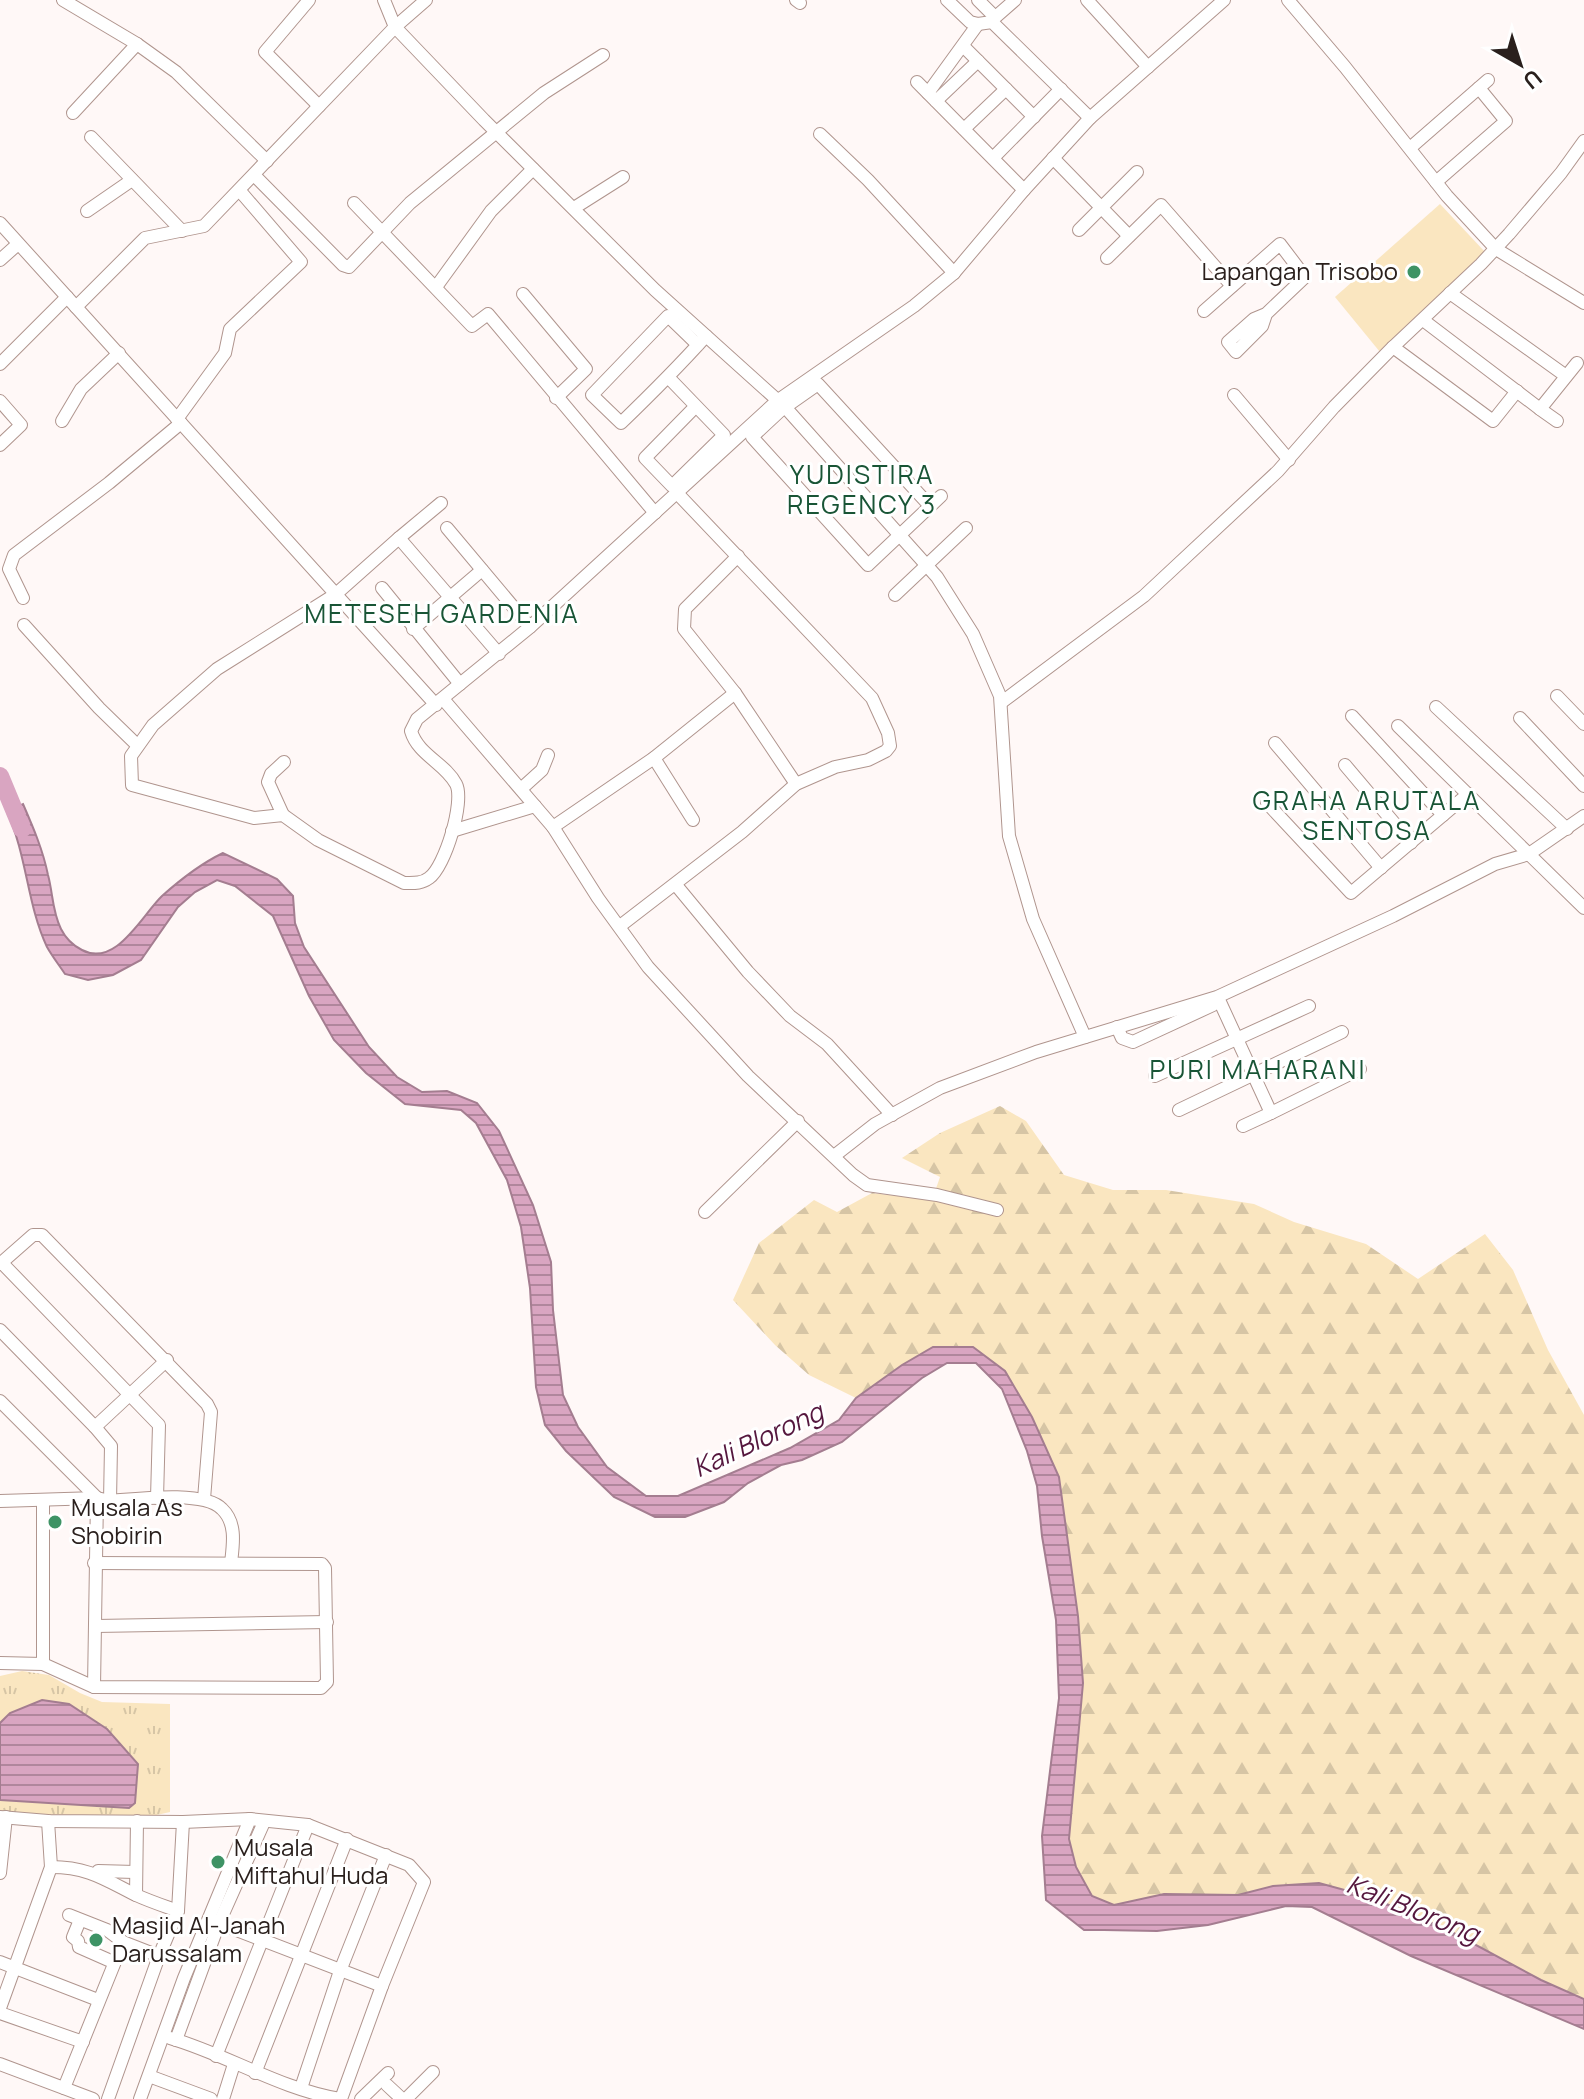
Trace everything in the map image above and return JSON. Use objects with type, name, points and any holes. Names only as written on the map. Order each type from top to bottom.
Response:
[{"type":"street","points":[[63,0],[137,44],[176,72],[267,161]]},
{"type":"street","points":[[309,0],[265,52],[319,106]]},
{"type":"street","points":[[0,364],[145,238],[204,226],[395,27],[426,0]]},
{"type":"street","points":[[947,0],[970,22],[988,21]]},
{"type":"street","points":[[978,0],[988,21],[1090,118]]},
{"type":"street","points":[[932,97],[963,46],[1015,0]]},
{"type":"street","points":[[1087,0],[1148,67]]},
{"type":"street","points":[[284,762],[271,774],[268,782],[283,815],[318,840],[404,883],[417,883],[429,878],[435,872],[452,831],[459,800],[456,783],[415,743],[411,731],[417,719],[499,654],[677,493],[781,406],[954,273],[1090,118],[1224,0]]},
{"type":"street","points":[[1288,0],[1436,182],[1496,249],[1584,303]]},
{"type":"street","points":[[384,1],[395,27],[702,340]]},
{"type":"street","points":[[73,113],[137,44]]},
{"type":"street","points":[[963,46],[1034,117]]},
{"type":"street","points":[[254,175],[343,265],[349,267],[410,203],[544,93],[603,55]]},
{"type":"street","points":[[932,97],[978,61]]},
{"type":"street","points":[[917,82],[1024,190]]},
{"type":"street","points":[[1410,148],[1484,84],[1506,121],[1436,182]]},
{"type":"street","points":[[964,129],[1006,89]]},
{"type":"street","points":[[993,158],[1061,89]]},
{"type":"street","points":[[820,134],[868,180],[954,273]]},
{"type":"street","points":[[91,137],[182,231]]},
{"type":"street","points":[[1002,702],[1144,596],[1222,525],[1289,460],[1334,407],[1393,347],[1496,249],[1584,141]]},
{"type":"street","points":[[1053,158],[1129,236]]},
{"type":"street","points":[[436,287],[491,211],[533,169]]},
{"type":"street","points":[[1079,230],[1137,172]]},
{"type":"street","points":[[574,208],[623,177]]},
{"type":"street","points":[[87,211],[132,180]]},
{"type":"street","points":[[23,598],[9,569],[14,555],[109,483],[179,421],[225,353],[230,329],[301,262],[240,191]]},
{"type":"street","points":[[354,203],[472,326],[488,314],[655,513]]},
{"type":"street","points":[[1107,258],[1161,205],[1232,286]]},
{"type":"street","points":[[0,223],[336,594],[521,789],[553,827],[648,967],[738,1066],[867,1185],[937,1195],[997,1210]]},
{"type":"street","points":[[0,260],[18,244]]},
{"type":"street","points":[[1204,311],[1280,244],[1305,277],[1266,314]]},
{"type":"street","points":[[1450,293],[1566,376]]},
{"type":"street","points":[[523,294],[586,369],[556,398]]},
{"type":"street","points":[[702,340],[621,423],[592,395],[668,316],[702,340],[781,406],[937,577],[973,634],[1002,702],[1009,836],[1033,919],[1085,1037]]},
{"type":"street","points":[[1423,320],[1557,421]]},
{"type":"street","points":[[1393,347],[1493,421],[1517,391]]},
{"type":"street","points":[[62,421],[81,389],[119,353]]},
{"type":"street","points":[[1540,409],[1577,363]]},
{"type":"street","points":[[668,377],[696,406],[724,435],[672,486],[645,458],[696,406]]},
{"type":"street","points":[[930,506],[818,384],[781,406],[752,437],[868,565],[941,496]]},
{"type":"street","points":[[1234,395],[1289,460]]},
{"type":"street","points":[[0,401],[21,425],[0,445]]},
{"type":"street","points":[[620,926],[742,832],[796,784],[835,767],[868,760],[890,746],[888,733],[872,698],[677,493]]},
{"type":"street","points":[[283,815],[254,818],[132,785],[131,756],[153,725],[217,669],[336,594],[441,503]]},
{"type":"street","points":[[447,528],[530,627]]},
{"type":"street","points":[[895,595],[966,528]]},
{"type":"street","points":[[399,538],[499,654]]},
{"type":"street","points":[[738,556],[685,609],[684,629],[735,693],[796,784]]},
{"type":"street","points":[[413,629],[482,570]]},
{"type":"street","points":[[382,588],[460,684]]},
{"type":"street","points":[[24,625],[137,745]]},
{"type":"street","points":[[553,827],[654,758],[735,693]]},
{"type":"street","points":[[1557,696],[1584,724]]},
{"type":"street","points":[[1436,707],[1567,829]]},
{"type":"street","points":[[1352,716],[1443,815]]},
{"type":"street","points":[[1520,718],[1584,786]]},
{"type":"street","points":[[1398,726],[1584,908]]},
{"type":"street","points":[[1275,743],[1381,868]]},
{"type":"street","points":[[521,789],[542,770],[548,755]]},
{"type":"street","points":[[654,758],[693,820]]},
{"type":"street","points":[[1345,765],[1411,843]]},
{"type":"street","points":[[1267,803],[1351,893],[1468,794]]},
{"type":"street","points":[[452,831],[535,806]]},
{"type":"street","points":[[834,1156],[875,1124],[940,1088],[1085,1037],[1217,997],[1393,916],[1495,864],[1529,854],[1584,816]]},
{"type":"street","points":[[676,885],[748,972],[790,1016],[827,1044],[892,1115]]},
{"type":"street","points":[[1117,1027],[1122,1038],[1133,1042],[1275,979]]},
{"type":"street","points":[[1220,1002],[1271,1113]]},
{"type":"street","points":[[1155,1076],[1309,1006]]},
{"type":"street","points":[[1179,1110],[1342,1032]]},
{"type":"street","points":[[1243,1126],[1360,1069]]},
{"type":"street","points":[[705,1212],[798,1121]]},
{"type":"street","points":[[157,1498],[159,1425],[1,1263],[33,1235],[42,1235],[207,1404],[211,1412],[204,1499]]},
{"type":"street","points":[[0,1330],[95,1427],[112,1449],[94,1563],[94,1687]]},
{"type":"street","points":[[95,1427],[167,1360]]},
{"type":"street","points":[[0,1401],[104,1499]]},
{"type":"street","points":[[0,1501],[204,1499],[221,1507],[231,1524],[231,1563]]},
{"type":"street","points":[[43,1500],[43,1664]]},
{"type":"street","points":[[0,1663],[43,1664],[94,1687],[321,1688],[328,1680],[325,1568],[322,1564],[94,1563]]},
{"type":"street","points":[[96,1626],[327,1622]]},
{"type":"street","points":[[1,1869],[3,1817],[48,1821],[257,1821],[308,1825],[347,1839],[409,1865],[424,1882],[340,2099],[321,2096],[255,2073],[170,2038]]},
{"type":"street","points":[[48,1821],[51,1867],[0,2010],[83,2042]]},
{"type":"street","points":[[136,1895],[137,1821]]},
{"type":"street","points":[[140,2099],[170,2038],[257,1821]]},
{"type":"street","points":[[108,2099],[178,1911],[183,1822]]},
{"type":"street","points":[[216,2056],[308,1825]]},
{"type":"street","points":[[255,2073],[347,1839]]},
{"type":"street","points":[[301,2088],[340,1971],[386,1855]]},
{"type":"street","points":[[51,1867],[135,1872]]},
{"type":"street","points":[[90,1871],[136,1895],[178,1911]]},
{"type":"street","points":[[113,1962],[79,1947],[73,1936],[74,1917],[159,1956]]},
{"type":"street","points":[[214,1922],[382,1986]]},
{"type":"street","points":[[64,2088],[123,1942]]},
{"type":"street","points":[[0,1962],[98,2000]]},
{"type":"street","points":[[0,2064],[93,2099]]},
{"type":"street","points":[[223,2099],[234,2064]]},
{"type":"street","points":[[361,2099],[388,2079],[404,2099],[433,2072]]},
{"type":"street","points":[[149,2076],[211,2099]]},
{"type":"green space","name":"Lapangan Trisobo","points":[[1440,204],[1485,252],[1380,352],[1335,297]]},
{"type":"green space","points":[[1000,1106],[1026,1121],[1064,1175],[1113,1190],[1166,1190],[1254,1204],[1294,1222],[1366,1244],[1418,1279],[1485,1234],[1513,1270],[1548,1350],[1584,1415],[1584,1999],[1541,1980],[1448,1930],[1370,1897],[1273,1886],[1238,1895],[1164,1894],[1113,1905],[1092,1896],[1076,1867],[1069,1839],[1083,1683],[1078,1616],[1005,1371],[933,1348],[902,1365],[856,1398],[809,1375],[775,1345],[733,1300],[759,1243],[814,1200],[837,1212],[872,1193],[932,1200],[940,1177],[902,1158],[940,1133]]},
{"type":"green space","points":[[22,1671],[49,1675],[102,1702],[170,1704],[170,1812],[148,1817],[0,1815],[0,1676]]},
{"type":"shaded area","points":[[23,804],[43,857],[58,922],[67,939],[82,950],[94,954],[117,946],[169,890],[223,853],[277,879],[293,896],[295,923],[304,947],[369,1047],[397,1077],[422,1092],[447,1091],[477,1103],[499,1131],[533,1205],[551,1262],[563,1395],[578,1427],[607,1467],[646,1496],[678,1496],[790,1448],[839,1420],[856,1398],[933,1347],[973,1347],[1005,1371],[1032,1417],[1059,1477],[1078,1616],[1083,1683],[1069,1839],[1076,1867],[1092,1896],[1114,1905],[1164,1894],[1238,1895],[1273,1886],[1319,1883],[1370,1897],[1448,1930],[1541,1980],[1584,1999],[1584,2029],[1411,1956],[1312,1907],[1286,1906],[1208,1925],[1157,1931],[1084,1930],[1046,1900],[1042,1836],[1059,1698],[1056,1620],[1037,1486],[1027,1451],[1002,1389],[976,1363],[947,1363],[922,1378],[842,1442],[802,1460],[781,1465],[748,1483],[724,1502],[685,1517],[655,1517],[614,1497],[566,1451],[545,1425],[536,1387],[530,1288],[521,1227],[507,1180],[476,1123],[461,1110],[405,1104],[366,1073],[334,1040],[309,996],[273,916],[235,886],[217,880],[195,892],[178,907],[141,960],[113,975],[88,980],[65,974],[40,931],[19,845],[7,812]]},
{"type":"shaded area","points":[[42,1700],[69,1704],[107,1729],[138,1764],[135,1803],[129,1808],[0,1800],[0,1723],[10,1713]]},
{"type":"waterway","name":"Kali Blorong","points":[[0,776],[22,829]]},
{"type":"place","name":"Lapangan Trisobo","points":[[1414,272]]},
{"type":"place","name":"Musala As Shobirin","points":[[55,1522]]},
{"type":"place","name":"Musala Miftahul Huda","points":[[218,1862]]},
{"type":"place","name":"Masjid Al-Janah Darussalam","points":[[96,1940]]},
{"type":"district","name":"YUDISTIRA REGENCY 3","points":[[862,490]]},
{"type":"district","name":"METESEH GARDENIA","points":[[442,614]]},
{"type":"district","name":"GRAHA ARUTALA SENTOSA","points":[[1367,816]]},
{"type":"district","name":"PURI MAHARANI","points":[[1258,1070]]}]
